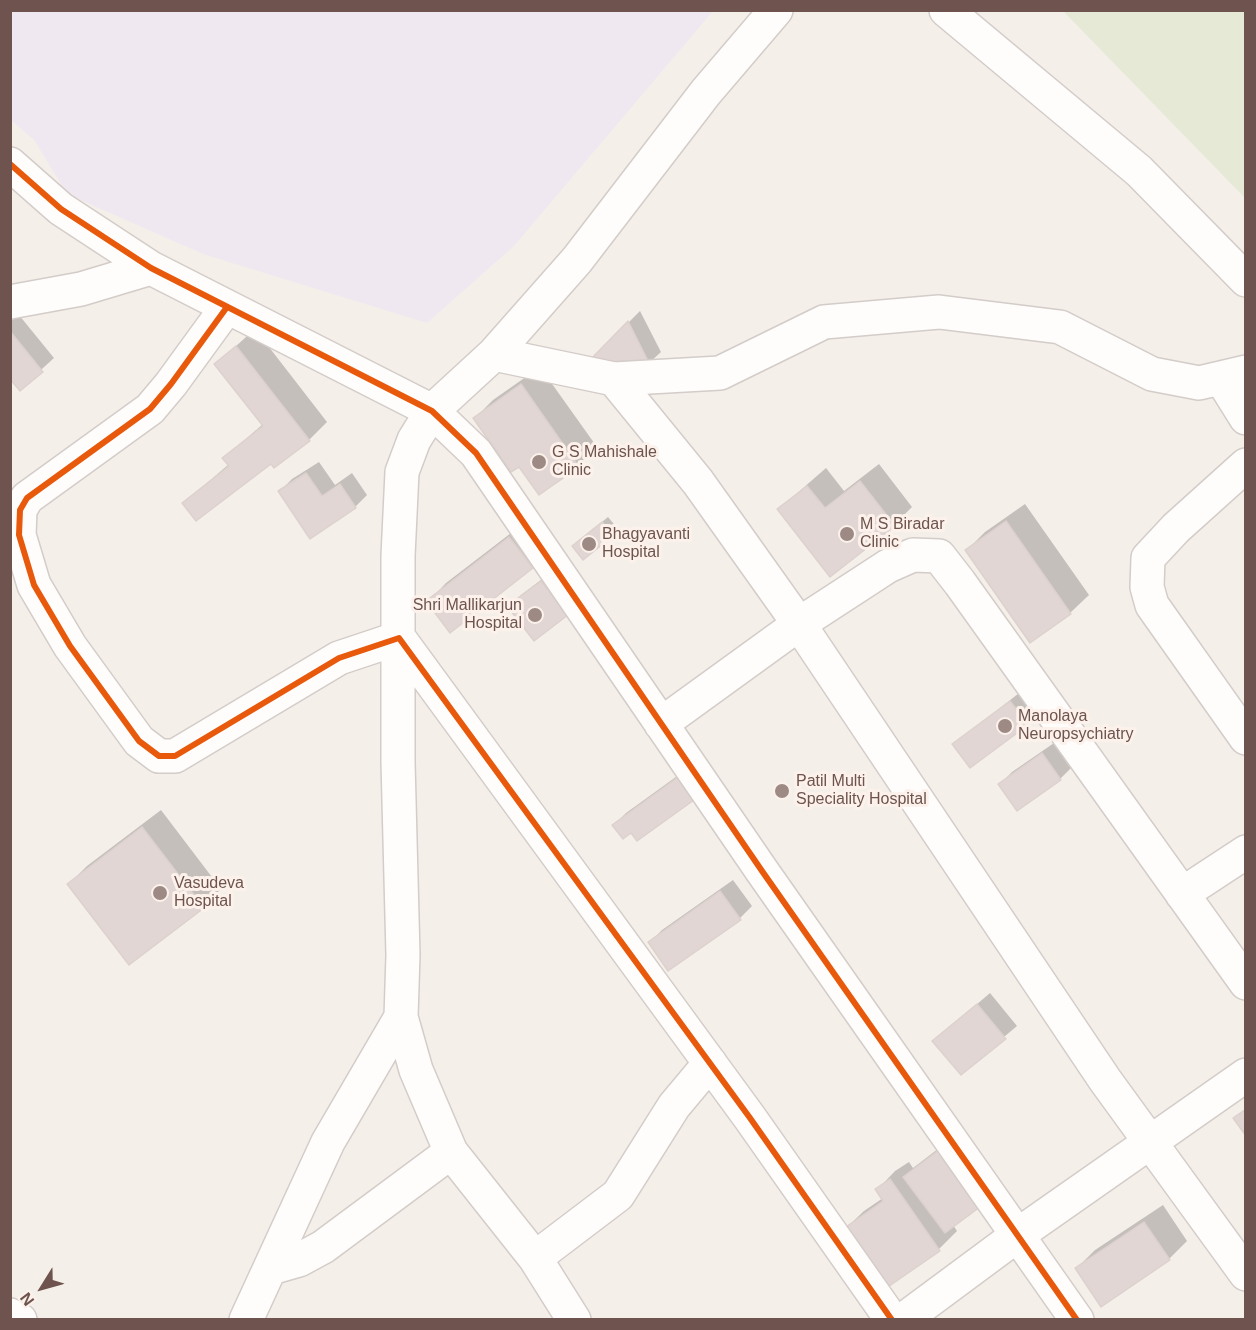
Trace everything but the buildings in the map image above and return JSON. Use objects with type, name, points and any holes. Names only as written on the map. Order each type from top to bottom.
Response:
[{"type":"street","points":[[566,1317],[535,1258],[451,1152],[416,1070],[401,1017],[399,555],[402,472],[414,440],[432,411],[494,354],[577,260],[706,92],[776,10]]},
{"type":"street","points":[[946,10],[1138,171],[1245,280]]},
{"type":"street","points":[[15,177],[151,268],[432,411],[476,453],[661,724],[1077,1320]]},
{"type":"street","points":[[10,302],[81,289],[151,268]]},
{"type":"street","points":[[227,307],[150,409],[27,498],[20,510],[19,536],[34,585],[70,646],[139,741],[159,756],[175,756],[185,751],[339,658],[399,638]]},
{"type":"street","points":[[494,354],[614,379],[720,373],[825,322],[939,312],[1060,327],[1152,374],[1199,383],[1233,375],[1245,418]]},
{"type":"street","points":[[614,379],[698,482],[799,624],[1092,1061],[1245,1274]]},
{"type":"street","points":[[1245,465],[1176,528],[1148,558],[1147,587],[1152,605],[1245,738]]},
{"type":"street","points":[[661,724],[799,624],[888,566],[913,555],[939,556],[968,592],[1245,983]]},
{"type":"street","points":[[399,638],[710,1063],[891,1320]]},
{"type":"street","points":[[1182,894],[1245,852]]},
{"type":"street","points":[[246,1320],[328,1142],[401,1017]]},
{"type":"street","points":[[535,1258],[618,1195],[674,1106],[710,1063]]},
{"type":"street","points":[[903,1320],[1019,1234],[1245,1075]]},
{"type":"street","points":[[271,1268],[299,1260],[322,1247],[451,1152]]},
{"type":"street","points":[[10,1315],[21,1320]]},
{"type":"shaded area","points":[[11,11],[713,11],[514,246],[427,323],[203,254],[67,194],[34,140],[11,120]]},
{"type":"green space","points":[[1063,11],[1245,11],[1245,198]]},
{"type":"cycle path","points":[[10,164],[61,209],[151,268],[432,411],[476,453],[762,871],[1077,1320]]},
{"type":"cycle path","points":[[227,307],[150,409],[27,498],[20,510],[19,535],[34,585],[70,646],[139,741],[159,756],[175,756],[339,658],[399,638],[750,1118],[892,1320]]},
{"type":"place","name":"G S Mahishale Clinic","points":[[539,462]]},
{"type":"place","name":"M S Biradar Clinic","points":[[847,534]]},
{"type":"place","name":"Bhagyavanti Hospital","points":[[589,544]]},
{"type":"place","name":"Shri Mallikarjun Hospital","points":[[535,615]]},
{"type":"place","name":"Manolaya Neuropsychiatry","points":[[1005,726]]},
{"type":"place","name":"Patil Multi Speciality Hospital","points":[[782,791]]},
{"type":"place","name":"Vasudeva Hospital","points":[[160,893]]}]
